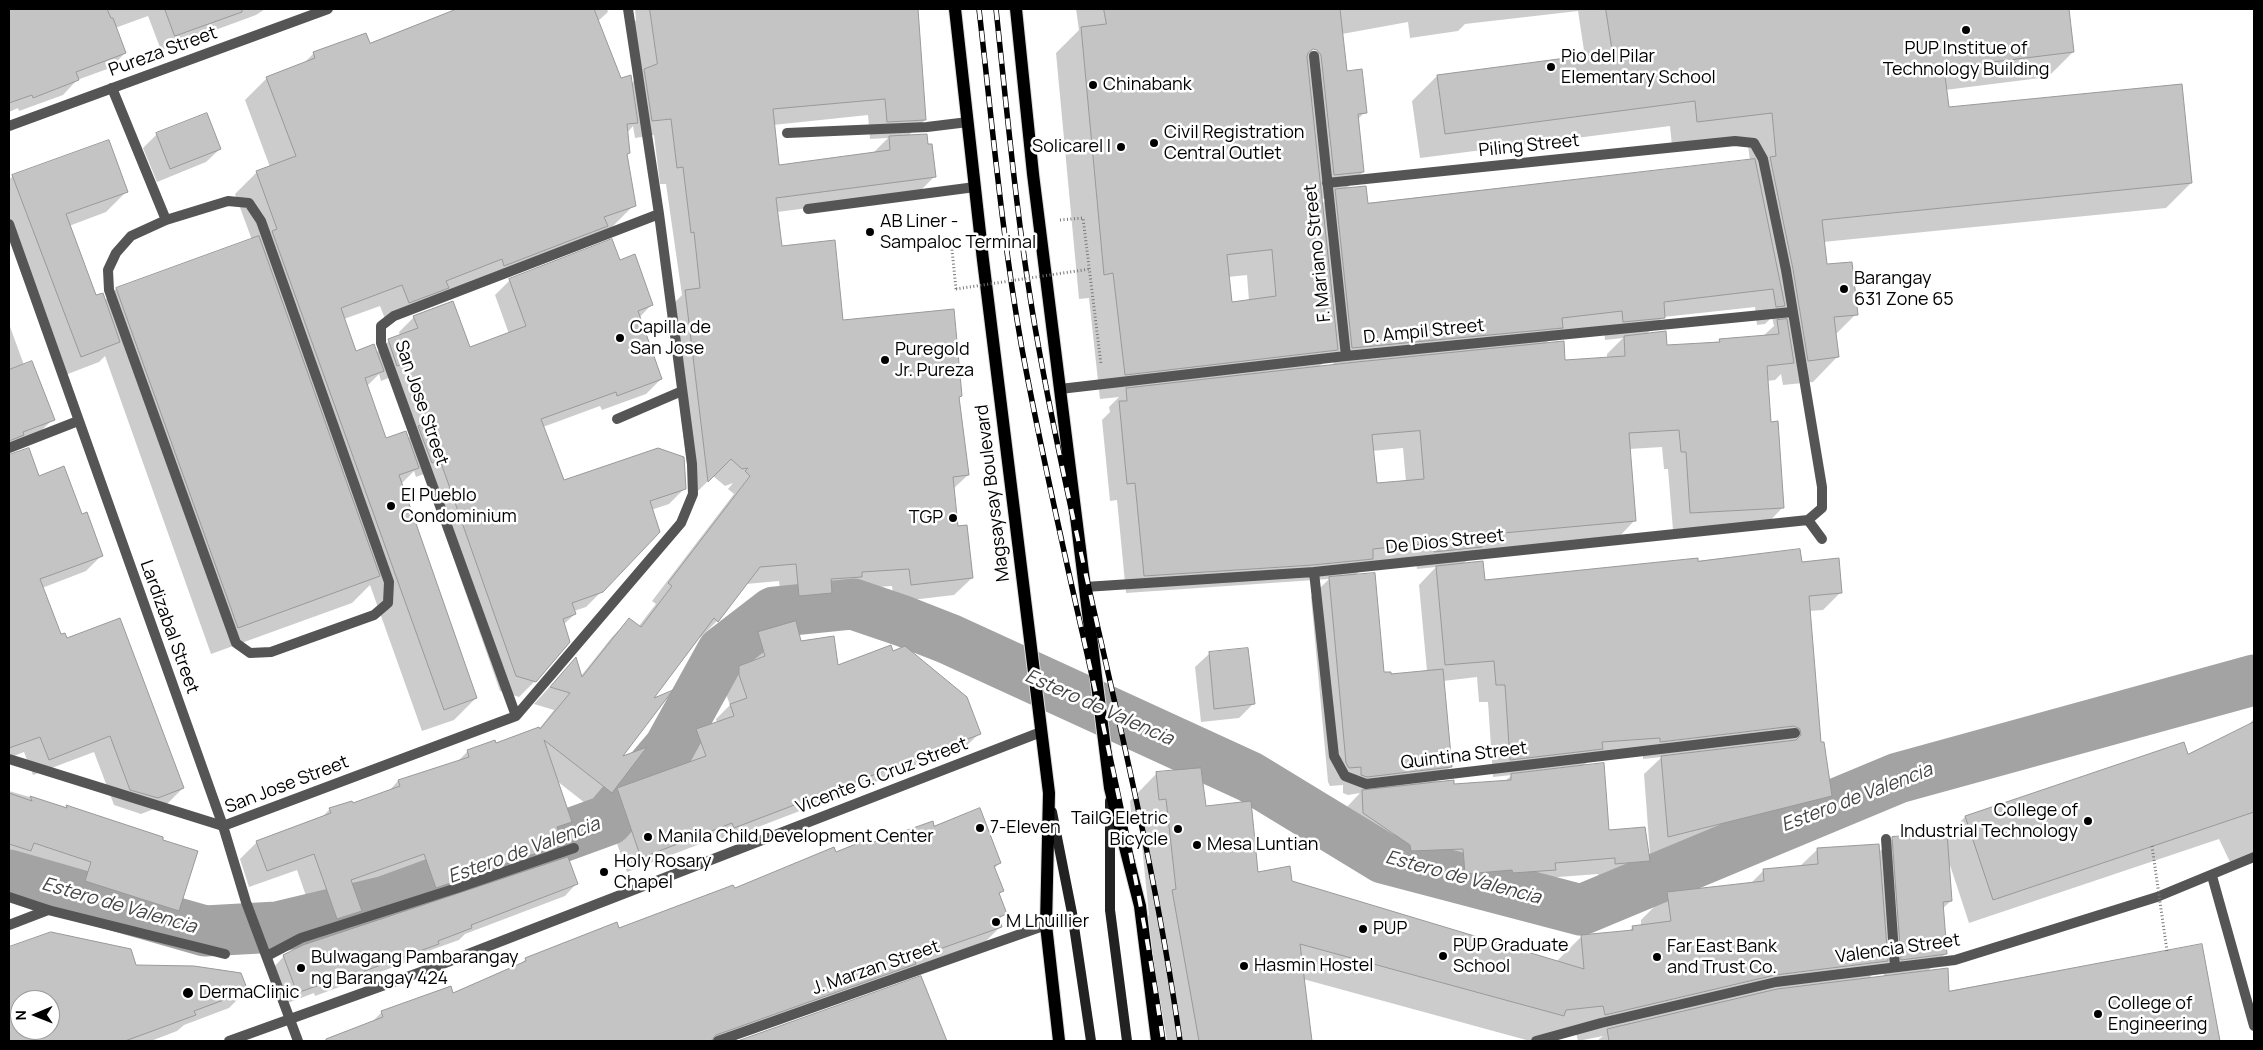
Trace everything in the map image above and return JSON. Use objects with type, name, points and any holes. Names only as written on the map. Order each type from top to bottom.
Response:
[{"type":"main road","name":"Magsaysay Boulevard","points":[[955,9],[1026,619],[1049,794],[1072,913],[1091,1041]]},
{"type":"main road","points":[[1016,9],[1033,174],[1110,788],[1110,910],[1128,1041]]},
{"type":"main road","points":[[1110,788],[1140,906],[1156,1041]]},
{"type":"main road","name":"Magsaysay Boulevard","points":[[1049,794],[1046,925],[1058,1041]]},
{"type":"street","name":"Pureza Street","points":[[9,126],[328,9]]},
{"type":"street","name":"San Jose Street","points":[[9,758],[223,826],[516,716],[681,523],[693,494],[692,464],[659,214],[628,9]]},
{"type":"street","name":"F. Mariano Street","points":[[1314,56],[1346,356]]},
{"type":"street","points":[[112,88],[166,220]]},
{"type":"street","points":[[787,133],[927,127],[968,122]]},
{"type":"street","name":"Piling Street","points":[[1327,183],[1735,141],[1754,143],[1763,159],[1792,312]]},
{"type":"street","points":[[808,209],[975,187]]},
{"type":"street","points":[[228,202],[249,203],[261,221],[389,582],[388,603],[374,615],[270,652],[250,653],[236,643],[109,290],[108,270],[116,253],[131,236],[166,220],[228,202]]},
{"type":"street","name":"San Jose Street","points":[[516,716],[381,343],[381,326],[394,316],[659,214]]},
{"type":"street","name":"Lardizabal Street","points":[[9,224],[223,826],[246,902],[298,1041]]},
{"type":"street","points":[[1792,312],[1822,487],[1822,508],[1808,520],[1822,539]]},
{"type":"street","name":"D. Ampil Street","points":[[1060,389],[1346,356],[1792,312]]},
{"type":"street","points":[[617,420],[682,391]]},
{"type":"street","points":[[9,448],[78,421]]},
{"type":"street","name":"De Dios Street","points":[[1085,588],[1314,572],[1808,520]]},
{"type":"street","name":"Quintina Street","points":[[1314,572],[1334,756],[1345,776],[1366,784],[1795,733]]},
{"type":"street","name":"Vicente G. Cruz Street","points":[[229,1041],[432,968],[1041,732]]},
{"type":"street","points":[[1886,839],[1895,967]]},
{"type":"street","points":[[265,951],[460,888],[574,848]]},
{"type":"street","name":"Valencia Street","points":[[1536,1041],[1601,1023],[1776,982],[1955,960],[2158,897],[2254,857]]},
{"type":"street","points":[[2212,876],[2254,1026]]},
{"type":"street","points":[[9,897],[48,910],[224,954]]},
{"type":"street","points":[[9,925],[48,910]]},
{"type":"street","name":"J. Marzan Street","points":[[718,1041],[1046,925]]},
{"type":"path","points":[[1083,218],[1104,383]]},
{"type":"path","points":[[951,240],[956,289],[1090,269]]},
{"type":"path","points":[[2152,846],[2167,951]]},
{"type":"building","points":[[9,9],[107,9],[111,18],[113,18],[126,53],[76,72],[79,80],[33,98],[32,95],[9,103]]},
{"type":"building","points":[[165,9],[242,9],[242,12],[175,36]]},
{"type":"building","points":[[457,9],[594,9],[621,78],[631,75],[638,123],[627,124],[630,153],[627,154],[636,206],[604,217],[608,226],[504,266],[502,259],[446,281],[449,288],[409,303],[402,285],[341,308],[356,351],[374,344],[384,371],[365,378],[386,438],[406,431],[419,468],[399,475],[477,698],[444,710],[272,231],[277,229],[256,171],[296,156],[266,77],[315,58],[313,52],[366,33],[370,43]]},
{"type":"building","points":[[650,9],[918,9],[926,120],[887,122],[885,99],[773,109],[779,165],[890,150],[889,136],[927,134],[928,144],[932,144],[936,177],[776,198],[782,246],[835,240],[843,320],[954,309],[962,396],[959,397],[969,475],[953,477],[958,526],[967,525],[973,578],[911,585],[909,569],[862,572],[862,577],[831,579],[832,593],[799,596],[796,564],[760,567],[718,622],[714,618],[654,698],[673,690],[623,756],[647,747],[612,793],[544,740],[572,822],[557,827],[563,844],[436,888],[424,854],[351,880],[362,911],[337,919],[314,854],[267,871],[256,841],[331,813],[329,808],[352,801],[353,803],[400,786],[398,780],[469,757],[467,750],[495,740],[496,743],[539,727],[540,729],[570,693],[550,687],[576,657],[582,677],[629,618],[641,627],[672,586],[668,583],[750,476],[745,471],[748,468],[742,469],[731,459],[708,482],[685,290],[700,288],[694,232],[691,233],[683,167],[677,168],[671,119],[652,121],[644,69],[657,64]]},
{"type":"building","points":[[1104,9],[1340,9],[1347,71],[1362,69],[1367,113],[1358,114],[1364,172],[1334,175],[1321,55],[1317,50],[1313,49],[1308,53],[1307,57],[1338,350],[1125,375],[1113,273],[1104,275],[1081,27],[1106,24]],"holes":[[[1272,250],[1276,296],[1232,302],[1227,255]]]},
{"type":"building","points":[[1606,9],[2069,9],[2074,52],[1944,68],[1949,107],[2182,84],[2192,183],[1822,220],[1827,264],[1852,262],[1858,315],[1834,317],[1839,357],[1808,361],[1793,269],[1770,157],[1776,156],[1772,113],[1697,122],[1695,101],[1445,134],[1437,75],[1612,52]]},
{"type":"building","points":[[207,113],[221,149],[170,169],[156,133]]},
{"type":"building","points":[[109,140],[128,192],[66,214],[96,295],[103,293],[120,342],[81,357],[12,175]]},
{"type":"building","points":[[1755,159],[1785,306],[1776,307],[1773,289],[1664,302],[1665,318],[1623,322],[1622,311],[1562,318],[1563,328],[1352,348],[1335,189],[1366,186],[1368,203]]},
{"type":"building","points":[[259,236],[380,576],[238,628],[116,288]]},
{"type":"building","points":[[612,239],[620,260],[635,254],[653,305],[638,311],[662,379],[617,396],[616,392],[541,419],[564,480],[658,448],[684,457],[686,489],[650,501],[660,532],[603,592],[572,603],[576,614],[563,619],[570,642],[536,682],[516,676],[440,460],[432,463],[418,426],[428,423],[406,363],[397,366],[388,339],[418,328],[413,316],[453,301],[470,347],[526,326],[509,279]]},
{"type":"building","points":[[1787,319],[1794,363],[1767,366],[1771,422],[1778,421],[1784,508],[1690,513],[1686,452],[1681,452],[1679,430],[1629,433],[1636,521],[1481,535],[1482,547],[1434,552],[1433,543],[1373,549],[1373,559],[1313,565],[1144,576],[1135,483],[1127,484],[1119,401],[1127,401],[1126,388],[1564,341],[1565,360],[1625,356],[1624,336],[1666,331],[1667,345],[1720,342],[1719,339],[1779,334],[1777,320]],"holes":[[[1420,431],[1424,479],[1377,483],[1372,435]]]},
{"type":"building","points":[[32,361],[55,420],[23,432],[24,435],[9,441],[9,370]]},
{"type":"building","points":[[29,448],[39,476],[64,466],[82,514],[87,512],[103,556],[40,579],[61,634],[65,633],[67,638],[120,618],[184,788],[158,798],[130,790],[110,736],[49,760],[40,737],[9,748],[9,455]]},
{"type":"building","points":[[1800,549],[1802,562],[1839,558],[1842,593],[1809,596],[1821,742],[1824,742],[1832,796],[1668,837],[1661,756],[1796,740],[1801,735],[1800,729],[1794,726],[1660,742],[1660,738],[1602,742],[1603,749],[1510,760],[1505,685],[1496,685],[1494,661],[1445,665],[1436,566],[1483,561],[1485,580],[1698,558],[1698,561]]},
{"type":"building","points":[[1375,573],[1384,672],[1391,672],[1391,674],[1443,669],[1452,767],[1367,777],[1361,775],[1361,767],[1349,768],[1346,763],[1329,577]]},
{"type":"building","points":[[796,621],[801,641],[834,636],[838,665],[891,645],[893,651],[905,646],[967,697],[981,734],[734,828],[732,823],[641,858],[617,788],[706,756],[696,729],[734,716],[730,704],[747,698],[739,675],[739,666],[765,656],[758,632]]},
{"type":"building","points":[[1248,648],[1255,704],[1214,709],[1209,652]]},
{"type":"building","name":"College of Industrial Technology","points":[[2254,722],[2254,812],[1993,900],[1965,816],[2184,742],[2188,754]]},
{"type":"building","points":[[1604,763],[1609,830],[1645,827],[1650,861],[1615,864],[1615,858],[1555,863],[1556,870],[1513,873],[1512,870],[1465,874],[1463,849],[1411,851],[1410,845],[1363,813],[1362,790],[1454,780],[1454,784],[1511,780],[1511,774]]},
{"type":"building","points":[[1201,768],[1206,806],[1251,801],[1258,872],[1290,866],[1292,881],[1584,969],[1581,935],[1633,930],[1632,926],[1671,921],[1667,892],[1764,881],[1763,869],[1818,864],[1817,848],[1879,844],[1888,961],[1775,975],[1605,1015],[1603,1006],[1566,1010],[1564,1016],[1300,944],[1312,1041],[1199,1041],[1172,890],[1176,889],[1166,799],[1159,800],[1156,772]]},
{"type":"building","points":[[9,793],[32,801],[30,796],[67,808],[66,805],[163,837],[163,840],[198,851],[179,911],[85,881],[91,862],[34,843],[31,851],[9,844]]},
{"type":"building","points":[[980,808],[1001,863],[994,866],[1004,891],[999,893],[1007,914],[999,917],[1002,927],[914,958],[916,964],[716,1035],[711,1041],[326,1041],[326,1039],[383,1017],[381,1011],[451,986],[453,993],[526,961],[525,958],[617,922],[619,928],[733,885],[735,888],[834,847],[836,852],[866,840],[868,844],[933,821],[934,826]]},
{"type":"building","points":[[1947,833],[1952,901],[1943,902],[1947,954],[1901,960],[1892,837]]},
{"type":"building","points":[[568,857],[578,884],[471,925],[472,928],[438,941],[439,944],[326,985],[325,983],[297,993],[283,955],[303,945]]},
{"type":"building","points":[[51,932],[131,949],[136,965],[194,966],[241,973],[248,991],[194,1011],[196,1015],[125,1041],[9,1041],[9,947]]},
{"type":"building","points":[[2202,944],[2220,1041],[1609,1041],[1607,1029],[1777,989],[1948,968],[1949,991]]},
{"type":"building","points":[[921,976],[947,1041],[738,1041]]},
{"type":"waterway","name":"Estero de Valencia","points":[[9,875],[205,931],[277,927],[386,901],[608,820],[669,748],[722,652],[774,612],[853,604],[949,639],[1250,777],[1383,858],[1581,910],[1898,778],[2254,680]]},
{"type":"railway","points":[[979,9],[1003,222],[1022,349],[1039,436],[1133,867],[1163,1041]]},
{"type":"railway","points":[[996,9],[1019,219],[1038,344],[1073,518],[1150,866],[1180,1041]]},
{"type":"place","name":"PUP Institue of Technology Building","points":[[1966,30]]},
{"type":"place","name":"Pio del Pilar Elementary School","points":[[1551,67]]},
{"type":"place","name":"Chinabank","points":[[1093,85]]},
{"type":"place","name":"Civil Registration Central Outlet","points":[[1154,143]]},
{"type":"place","name":"Solicarel I","points":[[1121,147]]},
{"type":"place","name":"AB Liner - Sampaloc Terminal","points":[[870,232]]},
{"type":"place","name":"Barangay 631 Zone 65","points":[[1844,289]]},
{"type":"place","name":"Capilla de San Jose","points":[[620,338]]},
{"type":"place","name":"Puregold Jr. Pureza","points":[[885,360]]},
{"type":"place","name":"El Pueblo Condominium","points":[[391,506]]},
{"type":"place","name":"TGP","points":[[953,518]]},
{"type":"place","name":"College of Industrial Technology","points":[[2088,821]]},
{"type":"place","name":"7-Eleven","points":[[980,828]]},
{"type":"place","name":"TailG Eletric Bicycle","points":[[1178,829]]},
{"type":"place","name":"Manila Child Development Center","points":[[648,837]]},
{"type":"place","name":"Mesa Luntian","points":[[1197,845]]},
{"type":"place","name":"Holy Rosary Chapel","points":[[604,872]]},
{"type":"place","name":"M Lhuillier","points":[[996,922]]},
{"type":"place","name":"PUP","points":[[1363,929]]},
{"type":"place","name":"PUP Graduate School","points":[[1443,956]]},
{"type":"place","name":"Far East Bank and Trust Co.","points":[[1657,957]]},
{"type":"place","name":"Hasmin Hostel","points":[[1244,966]]},
{"type":"place","name":"Bulwagang Pambarangay ng Barangay 424","points":[[301,968]]},
{"type":"place","name":"DermaClinic","points":[[188,993]]},
{"type":"place","name":"College of Engineering","points":[[2098,1014]]}]
